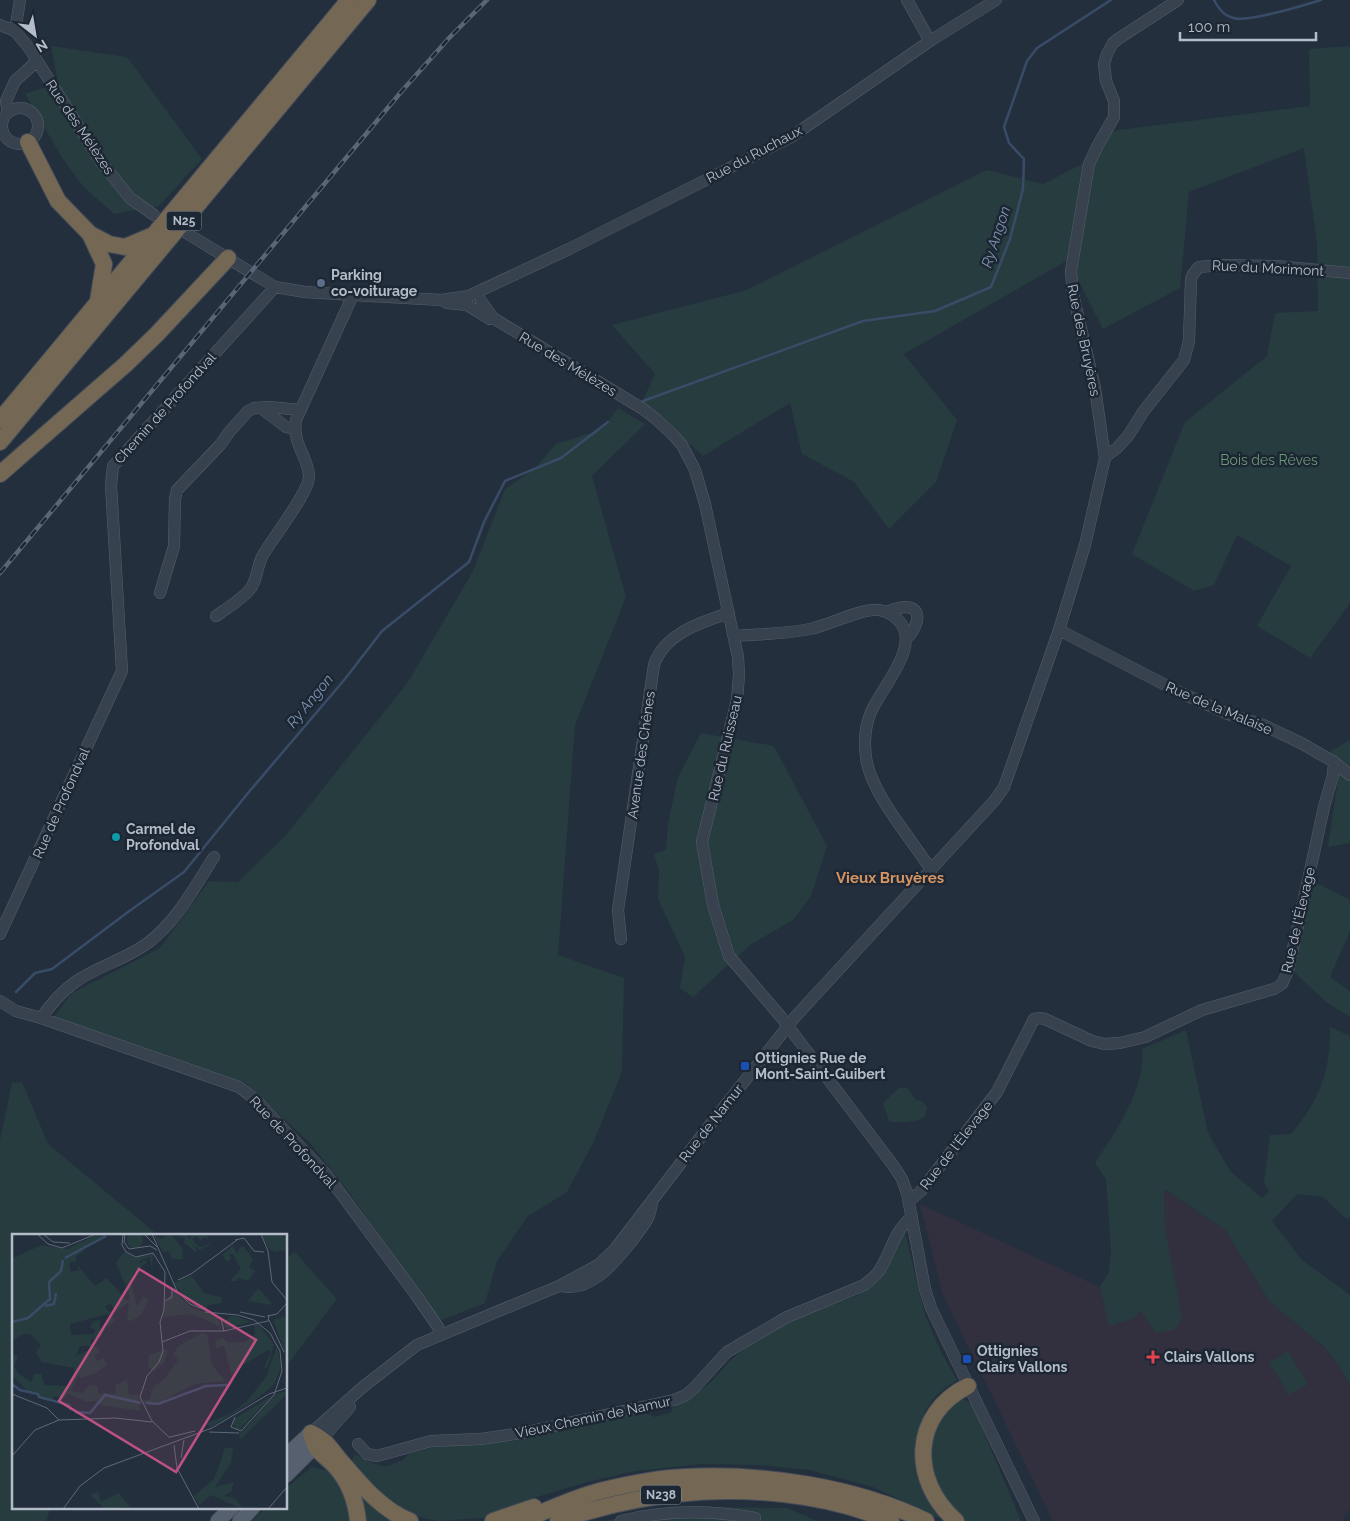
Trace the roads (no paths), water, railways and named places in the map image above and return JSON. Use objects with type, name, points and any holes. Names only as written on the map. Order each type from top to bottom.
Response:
[{"type":"highway","name":"N25","points":[[0,420],[349,0]]},
{"type":"highway","name":"N25","points":[[0,442],[368,0]]},
{"type":"highway","points":[[28,142],[58,201],[90,234],[109,244],[125,247],[155,234]]},
{"type":"highway","points":[[90,234],[104,264],[97,303]]},
{"type":"highway","points":[[0,474],[158,334],[228,258]]},
{"type":"highway","points":[[956,1521],[937,1500],[930,1487],[924,1465],[924,1442],[928,1427],[935,1413],[956,1391],[968,1386]]},
{"type":"highway","points":[[316,1440],[348,1484],[354,1499],[358,1521]]},
{"type":"highway","points":[[316,1440],[340,1460],[387,1508],[410,1521]]},
{"type":"highway","name":"N238","points":[[522,1521],[575,1499],[598,1492],[640,1482],[686,1476],[853,1495],[892,1506],[926,1521]]},
{"type":"highway","name":"N238","points":[[558,1521],[618,1502],[683,1492],[776,1487],[849,1506],[891,1521]]},
{"type":"highway","points":[[493,1521],[554,1500],[575,1499]]},
{"type":"main road","name":"Rue de Namur","points":[[288,1455],[316,1440]]},
{"type":"main road","name":"Rue de Namur","points":[[288,1473],[316,1440]]},
{"type":"main road","points":[[218,1521],[231,1508]]},
{"type":"main road","points":[[240,1521],[253,1508]]},
{"type":"street","points":[[907,0],[930,41]]},
{"type":"street","name":"Rue du Ruchaux","points":[[474,301],[498,284],[791,136],[930,41],[996,0]]},
{"type":"street","name":"Rue des Bruyères","points":[[1105,457],[1094,380],[1073,294],[1071,271],[1073,255],[1080,225],[1089,164],[1098,145],[1113,122],[1115,112],[1104,72],[1105,59],[1113,43],[1178,0]]},
{"type":"street","points":[[0,25],[15,31],[18,2]]},
{"type":"street","name":"Rue des Mélèzes","points":[[15,31],[37,61],[101,162],[130,198],[154,215]]},
{"type":"street","points":[[8,113],[6,101],[15,82],[37,61]]},
{"type":"street","points":[[10,91],[20,109]]},
{"type":"street","points":[[20,109],[31,112],[37,122],[36,134],[23,144],[12,142],[2,136],[3,120],[8,113],[20,109]]},
{"type":"street","name":"Rue des Mélèzes","points":[[188,234],[275,286],[305,292],[353,296],[441,300],[447,303],[474,301],[490,319],[493,318],[643,409]]},
{"type":"street","name":"Rue du Morimont","points":[[1105,457],[1128,436],[1143,412],[1184,360],[1189,341],[1191,279],[1200,267],[1222,264],[1276,266],[1350,273]]},
{"type":"street","name":"Chemin de Profondval","points":[[122,671],[111,485],[113,466],[275,286]]},
{"type":"street","points":[[216,616],[251,589],[262,557],[290,516],[308,484],[307,467],[294,429],[296,420],[353,296]]},
{"type":"street","points":[[160,593],[174,546],[177,490],[215,451],[248,411],[254,408],[301,410]]},
{"type":"street","points":[[261,408],[286,427],[294,429]]},
{"type":"street","name":"Rue du Ruisseau","points":[[643,409],[682,445],[695,470],[705,504],[735,636],[739,675],[737,700],[702,842],[713,905],[729,956],[787,1027],[902,1179],[909,1201],[925,1289],[931,1308],[1034,1521]]},
{"type":"street","name":"Rue de Namur","points":[[316,1440],[376,1377],[417,1345],[559,1286],[598,1265],[614,1249],[787,1027],[1002,791],[1059,630],[1084,545],[1105,457]]},
{"type":"street","points":[[735,636],[810,629],[867,611],[886,612],[909,607],[916,612],[917,625],[906,639],[903,654],[868,720],[865,755],[872,780],[879,793],[932,869]]},
{"type":"street","points":[[886,612],[901,623],[906,639]]},
{"type":"street","name":"Avenue des Chênes","points":[[621,939],[618,910],[654,665],[657,656],[672,638],[729,613]]},
{"type":"street","name":"Rue de la Malaise","points":[[1059,630],[1179,692],[1228,714],[1263,725],[1334,762],[1350,775]]},
{"type":"street","name":"Rue de Profondval","points":[[0,934],[122,671]]},
{"type":"street","name":"Rue de l'Élevage","points":[[909,1201],[921,1191],[997,1092],[1034,1020],[1038,1018],[1045,1019],[1099,1043],[1120,1044],[1146,1037],[1202,1010],[1274,989],[1282,984],[1288,971],[1324,807],[1333,775],[1334,762]]},
{"type":"street","points":[[41,1018],[61,992],[76,981],[149,943],[161,932],[174,917],[214,857]]},
{"type":"street","name":"Rue de Profondval","points":[[0,1001],[16,1011],[239,1087],[256,1100],[313,1159],[342,1193],[416,1295],[438,1327],[440,1334]]},
{"type":"street","name":"Vieux Chemin de Namur","points":[[358,1444],[366,1454],[377,1456],[431,1441],[481,1439],[522,1433],[658,1404],[686,1395],[727,1352],[787,1317],[864,1284],[873,1278],[879,1271],[905,1222],[912,1217]]},
{"type":"street","points":[[620,1521],[659,1514],[700,1512],[755,1518]]},
{"type":"waterway","name":"Ry Angon","points":[[643,401],[863,321],[935,311],[991,287],[1010,239],[1023,189],[1024,159],[1009,143],[1004,127],[1027,61],[1037,48],[1111,0]]},
{"type":"waterway","name":"Ry Angon","points":[[1214,0],[1224,13],[1230,17],[1240,19],[1276,13],[1321,0]]},
{"type":"waterway","name":"Ry Angon","points":[[16,992],[35,973],[52,969],[184,872],[345,679],[382,631],[469,562],[484,522],[505,481],[561,458],[608,422]]},
{"type":"railway","points":[[0,573],[401,92],[450,37],[487,0]]},
{"type":"place","name":"Parking co-voiturage","points":[[321,283]]},
{"type":"place","name":"Carmel de Profondval","points":[[116,837]]},
{"type":"place","name":"Ottignies Rue de Mont-Saint-Guibert","points":[[745,1066]]},
{"type":"place","name":"Clairs Vallons","points":[[1153,1357]]},
{"type":"place","name":"Ottignies Clairs Vallons","points":[[967,1359]]},
{"type":"district","name":"Vieux Bruyères","points":[[890,878]]},
{"type":"park label","name":"Bois des Rêves","points":[[1269,460]]}]
